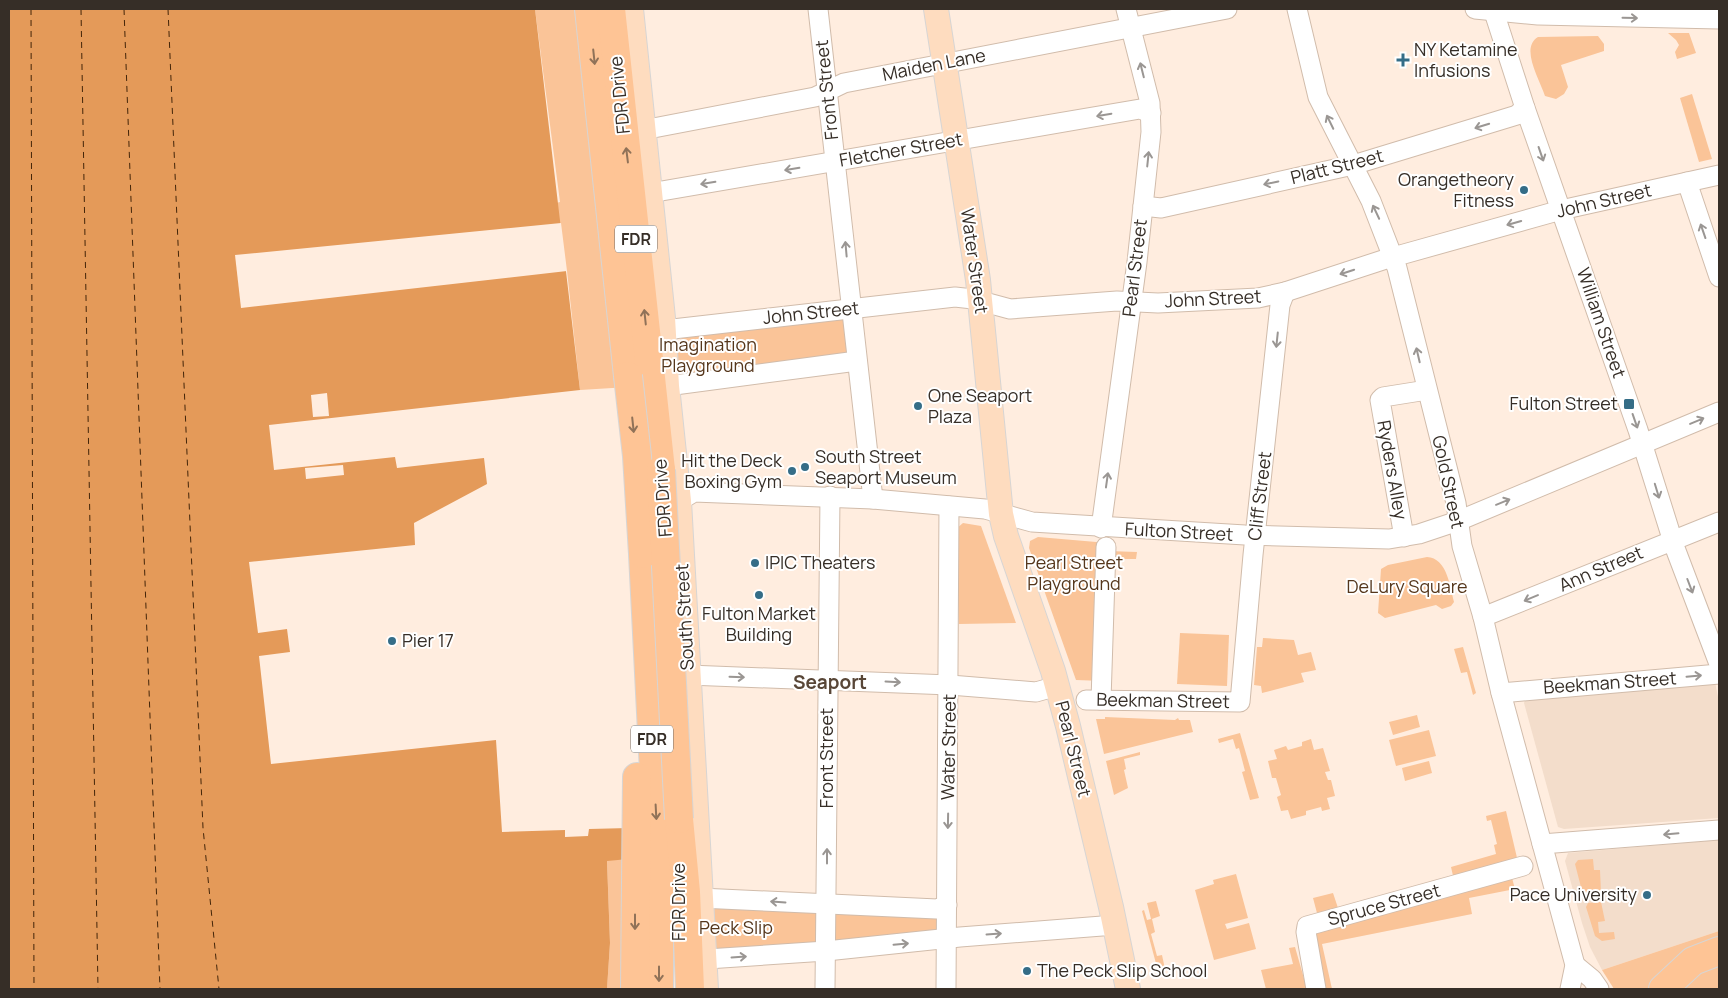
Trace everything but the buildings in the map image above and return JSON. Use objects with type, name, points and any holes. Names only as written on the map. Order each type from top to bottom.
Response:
[{"type":"highway","name":"FDR Drive","points":[[588,9],[637,456],[659,871],[659,989]]},
{"type":"highway","name":"FDR Drive","points":[[611,9],[661,470],[679,819],[679,989]]},
{"type":"highway","points":[[635,989],[639,698],[637,622],[643,554]]},
{"type":"highway","points":[[679,819],[686,892],[691,989]]},
{"type":"highway","points":[[1663,989],[1693,961],[1719,951]]},
{"type":"main road","name":"South Street","points":[[631,9],[664,330],[667,386],[679,500],[700,898],[698,960],[691,989]]},
{"type":"main road","name":"Water Street","points":[[936,9],[980,300],[1001,514]]},
{"type":"main road","name":"Pearl Street","points":[[1001,514],[1006,536],[1058,686],[1115,925],[1128,989]]},
{"type":"main road","name":"South Street","points":[[698,960],[706,989]]},
{"type":"street","name":"Front Street","points":[[818,9],[873,499]]},
{"type":"street","name":"Pearl Street","points":[[1101,528],[1143,206],[1151,113],[1132,27],[1126,9]]},
{"type":"street","name":"Maiden Lane","points":[[643,130],[814,97],[844,83],[1227,9]]},
{"type":"street","name":"Gold Street","points":[[1297,9],[1318,97],[1384,230],[1394,257],[1456,503],[1462,546],[1483,617],[1501,693],[1575,965],[1570,989]]},
{"type":"street","points":[[1475,9],[1547,15],[1719,19]]},
{"type":"street","name":"William Street","points":[[1494,10],[1525,108],[1643,445],[1673,540],[1719,664]]},
{"type":"street","name":"Fletcher Street","points":[[650,193],[1142,108],[1151,113]]},
{"type":"street","name":"Platt Street","points":[[1143,206],[1156,209],[1353,165],[1517,116],[1525,108]]},
{"type":"street","name":"John Street","points":[[664,330],[955,297],[980,300],[1010,309],[1131,301],[1158,303],[1258,298],[1285,292],[1394,257],[1561,210],[1719,175]]},
{"type":"street","points":[[1687,182],[1719,277]]},
{"type":"street","name":"Cliff Street","points":[[1240,702],[1255,536],[1280,305],[1285,292]]},
{"type":"street","points":[[667,386],[857,361]]},
{"type":"street","name":"Ryders Alley","points":[[1404,537],[1380,402],[1383,397],[1427,390]]},
{"type":"street","name":"Fulton Street","points":[[679,500],[694,492],[830,496],[984,509],[1032,522],[1101,528],[1255,536],[1376,539],[1404,537],[1458,521],[1719,412]]},
{"type":"street","name":"Front Street","points":[[825,989],[830,496]]},
{"type":"street","name":"Water Street","points":[[946,989],[950,685],[949,506]]},
{"type":"street","name":"Ann Street","points":[[1483,617],[1719,522]]},
{"type":"street","name":"Beekman Street","points":[[1106,547],[1094,700],[1240,702]]},
{"type":"street","name":"Beekman Street","points":[[1501,693],[1719,674]]},
{"type":"street","points":[[688,676],[827,679],[950,685],[1036,692],[1058,686]]},
{"type":"street","points":[[1542,844],[1719,830]]},
{"type":"street","name":"Spruce Street","points":[[1316,989],[1306,932],[1307,926],[1523,866]]},
{"type":"street","points":[[700,898],[937,909],[947,905]]},
{"type":"street","points":[[698,960],[826,951],[1115,925]]},
{"type":"street","points":[[1575,965],[1592,979],[1599,989]]},
{"type":"shaded area","points":[[9,9],[535,9],[580,390],[269,425],[274,470],[395,457],[397,468],[484,458],[487,484],[414,523],[415,545],[249,562],[258,633],[287,629],[290,652],[259,656],[271,764],[496,740],[502,832],[565,830],[565,837],[588,836],[589,829],[629,828],[629,859],[607,861],[610,943],[607,989],[9,989]]},
{"type":"shaded area","points":[[1715,682],[1719,702],[1719,818],[1564,829],[1558,827],[1524,703],[1525,700]]},
{"type":"shaded area","name":"Pace University","points":[[1719,840],[1719,931],[1602,970],[1590,947],[1582,923],[1565,861],[1568,853]]},
{"type":"green space","points":[[535,9],[614,9],[645,386],[580,390],[567,271],[426,237],[560,202]]},
{"type":"green space","points":[[1668,33],[1689,33],[1696,53],[1677,59],[1675,52],[1679,45]]},
{"type":"green space","points":[[1598,36],[1604,44],[1604,51],[1561,65],[1568,87],[1564,94],[1556,99],[1545,96],[1532,64],[1531,48],[1533,42],[1538,37]]},
{"type":"green space","points":[[1692,94],[1712,159],[1699,162],[1680,98]]},
{"type":"green space","name":"Imagination Playground","points":[[844,318],[851,358],[679,378],[677,343],[682,338]]},
{"type":"green space","points":[[963,523],[981,526],[1016,623],[959,624],[956,529]]},
{"type":"green space","name":"Pearl Street Playground","points":[[1038,537],[1108,543],[1108,551],[1137,552],[1136,559],[1108,559],[1103,681],[1076,680],[1029,548],[1030,541]]},
{"type":"green space","name":"DeLury Square","points":[[1427,557],[1439,562],[1443,567],[1449,581],[1454,602],[1451,606],[1442,609],[1436,605],[1385,618],[1378,613],[1381,569],[1388,565]]},
{"type":"green space","points":[[1180,633],[1229,635],[1227,686],[1177,684]]},
{"type":"green space","points":[[1263,638],[1294,640],[1298,655],[1311,652],[1316,670],[1301,673],[1304,682],[1262,693],[1261,686],[1254,685],[1257,647],[1262,647]]},
{"type":"green space","points":[[1463,647],[1476,693],[1473,695],[1467,672],[1461,673],[1454,649]]},
{"type":"green space","points":[[1417,715],[1420,727],[1393,735],[1389,722]]},
{"type":"green space","points":[[1105,717],[1175,720],[1178,718],[1179,720],[1190,720],[1193,732],[1104,754],[1096,719],[1105,719]]},
{"type":"green space","points":[[1429,730],[1436,756],[1396,766],[1389,740]]},
{"type":"green space","points":[[1240,733],[1259,798],[1250,800],[1242,772],[1245,771],[1239,748],[1236,749],[1233,739],[1219,743],[1218,739]]},
{"type":"green space","points":[[1311,739],[1314,750],[1323,748],[1330,771],[1325,772],[1328,780],[1331,780],[1335,796],[1327,798],[1330,809],[1322,811],[1321,807],[1306,811],[1306,815],[1291,819],[1288,810],[1281,811],[1277,797],[1281,795],[1276,778],[1272,778],[1268,761],[1277,759],[1274,750],[1286,746],[1288,750],[1302,746],[1302,742]]},
{"type":"green space","points":[[1140,752],[1140,755],[1124,759],[1126,769],[1124,770],[1128,788],[1114,795],[1106,761]]},
{"type":"green space","points":[[1429,761],[1432,773],[1405,781],[1402,768]]},
{"type":"green space","points":[[1506,811],[1518,862],[1454,880],[1451,867],[1496,854],[1494,845],[1497,844],[1491,820],[1487,821],[1486,816]]},
{"type":"green space","points":[[629,859],[641,989],[607,989],[610,943],[607,860]]},
{"type":"green space","points":[[1593,859],[1594,870],[1600,870],[1601,892],[1585,893],[1582,891],[1575,864],[1578,860]]},
{"type":"green space","points":[[1236,874],[1248,918],[1225,924],[1227,929],[1249,923],[1256,949],[1214,960],[1195,890],[1214,884],[1213,880]]},
{"type":"green space","points":[[1512,878],[1515,889],[1469,898],[1472,914],[1322,944],[1332,989],[1320,989],[1310,928]]},
{"type":"green space","points":[[1333,893],[1338,908],[1317,913],[1313,898]]},
{"type":"green space","points":[[1156,901],[1160,916],[1152,919],[1155,932],[1151,934],[1157,956],[1162,955],[1165,969],[1158,971],[1142,911],[1144,910],[1147,920],[1151,919],[1147,903]]},
{"type":"green space","points":[[1601,902],[1605,921],[1598,922],[1599,933],[1614,932],[1615,939],[1602,941],[1595,936],[1586,907],[1588,903]]},
{"type":"green space","name":"Peck Slip","points":[[716,906],[936,917],[938,919],[938,934],[718,950],[714,945],[713,910]]},
{"type":"green space","points":[[1719,931],[1719,989],[1614,989],[1602,970]]},
{"type":"green space","points":[[1295,947],[1307,989],[1266,989],[1261,970],[1293,964],[1289,948]]},
{"type":"pier","points":[[561,223],[567,271],[241,308],[235,255]]},
{"type":"pier","points":[[327,393],[329,416],[313,417],[311,395]]},
{"type":"pier","points":[[343,465],[344,475],[306,479],[305,468]]},
{"type":"ferry route","points":[[31,9],[34,989]]},
{"type":"ferry route","points":[[81,9],[98,989]]},
{"type":"ferry route","points":[[124,9],[160,989]]},
{"type":"ferry route","points":[[168,9],[203,828],[219,989]]},
{"type":"place","name":"NY Ketamine Infusions","points":[[1403,60]]},
{"type":"place","name":"Orangetheory Fitness","points":[[1524,190]]},
{"type":"place","name":"Fulton Street","points":[[1629,404]]},
{"type":"place","name":"One Seaport Plaza","points":[[918,406]]},
{"type":"place","name":"South Street Seaport Museum","points":[[805,467]]},
{"type":"place","name":"Hit the Deck Boxing Gym","points":[[792,471]]},
{"type":"place","name":"IPIC Theaters","points":[[755,563]]},
{"type":"place","name":"Fulton Market Building","points":[[759,595]]},
{"type":"place","name":"Pier 17","points":[[392,641]]},
{"type":"place","name":"Pace University","points":[[1647,895]]},
{"type":"place","name":"The Peck Slip School","points":[[1027,971]]},
{"type":"district","name":"Seaport","points":[[830,682]]}]
